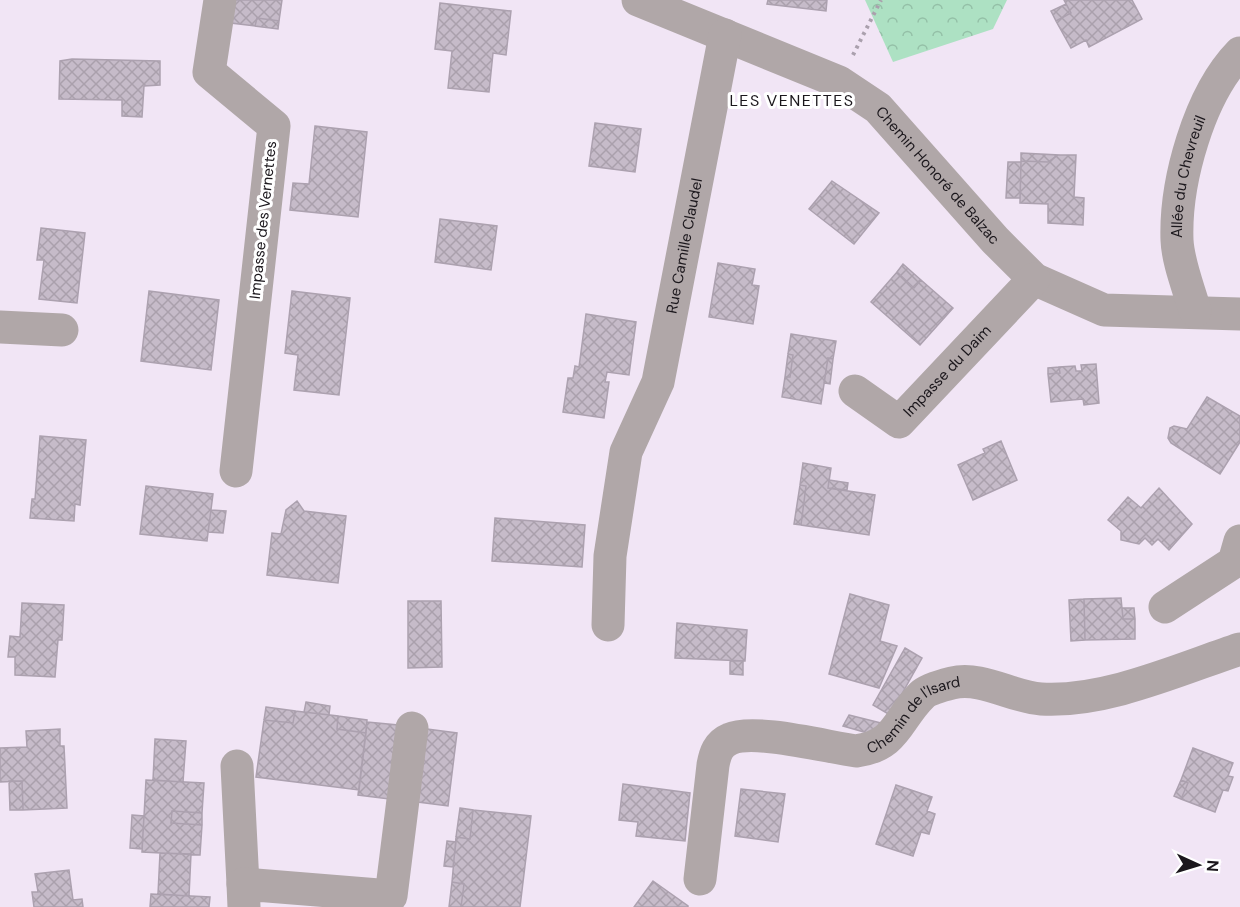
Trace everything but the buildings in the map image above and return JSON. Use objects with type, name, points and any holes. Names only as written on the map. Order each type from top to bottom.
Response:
[{"type":"street","name":"Impasse des Vernettes","points":[[220,0],[208,72],[274,126],[236,471]]},
{"type":"street","name":"Chemin Honoré de Balzac","points":[[638,0],[839,82],[878,108],[995,240],[1034,279],[1104,310],[1240,314]]},
{"type":"street","name":"Rue Camille Claudel","points":[[608,625],[610,556],[626,452],[658,382],[725,35]]},
{"type":"street","name":"Allée du Chevreuil","points":[[1196,311],[1177,242],[1180,191],[1190,150],[1214,91],[1229,64],[1240,53]]},
{"type":"street","points":[[1159,310],[1177,242]]},
{"type":"street","name":"Impasse du Daim","points":[[855,391],[899,422],[1034,279]]},
{"type":"street","points":[[0,327],[62,330]]},
{"type":"street","points":[[1165,608],[1234,562],[1240,541]]},
{"type":"street","name":"Chemin de l'Isard","points":[[700,879],[716,750],[729,739],[752,735],[856,751],[869,749],[881,745],[900,727],[923,693],[954,682],[988,685],[1040,699],[1074,697],[1109,692],[1240,650]]},
{"type":"street","points":[[237,766],[244,896],[391,896],[412,728]]},
{"type":"path","points":[[839,82],[881,0]]},
{"type":"green space","points":[[865,0],[1007,0],[993,29],[893,62]]},
{"type":"district","name":"LES VENETTES","points":[[792,100]]}]
